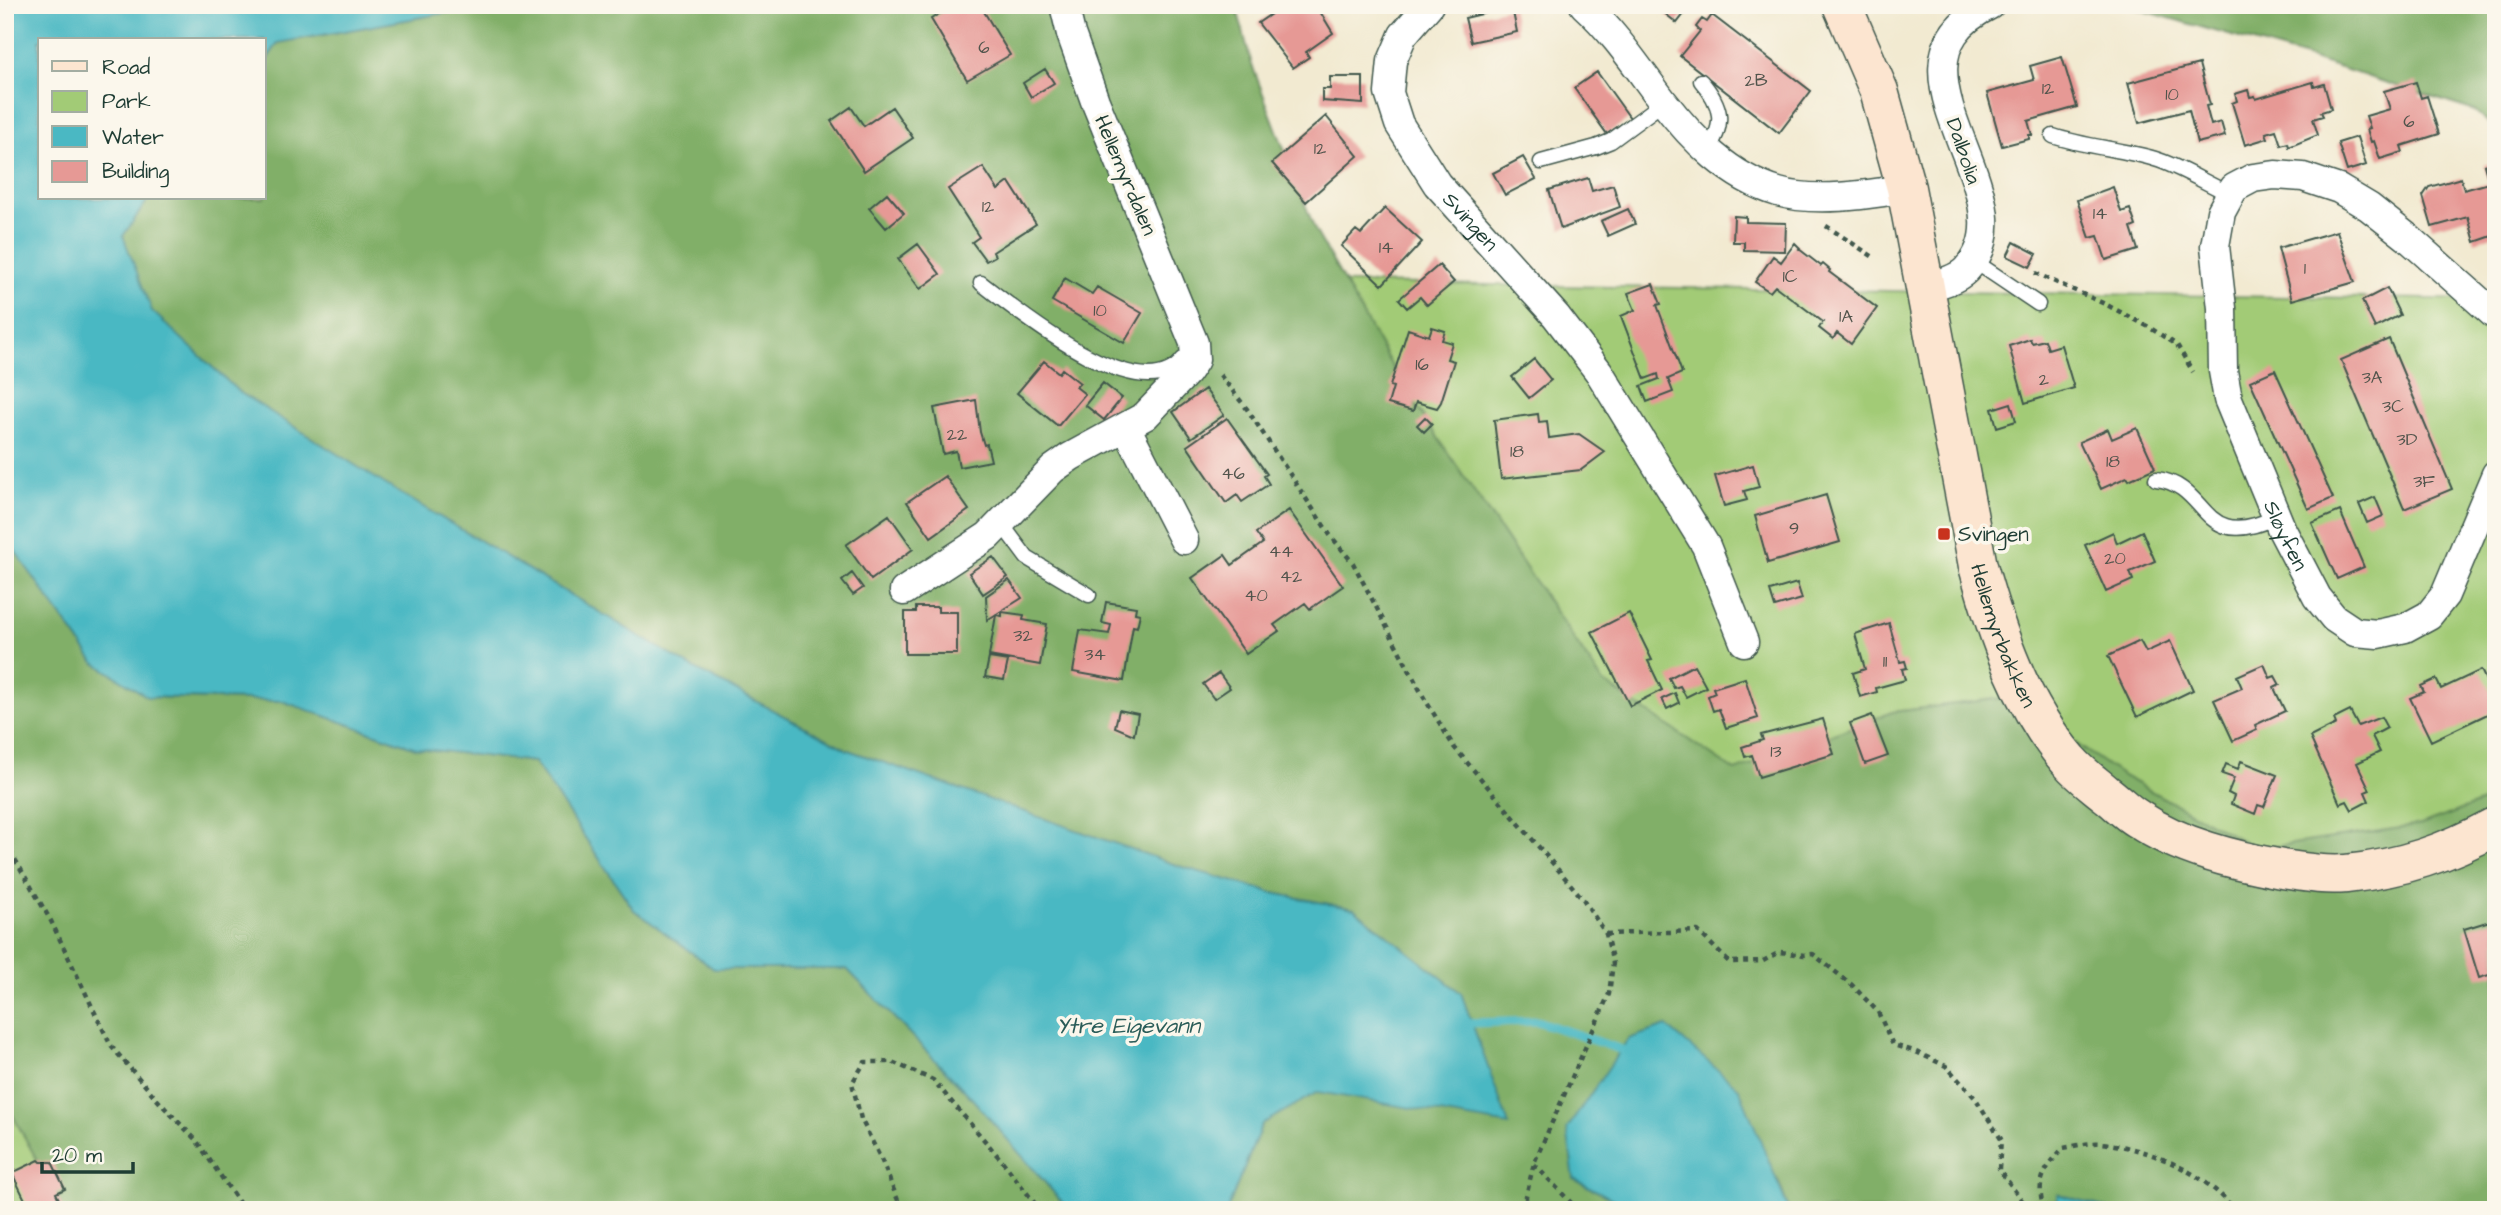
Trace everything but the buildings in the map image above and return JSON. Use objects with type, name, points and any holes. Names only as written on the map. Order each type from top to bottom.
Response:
[{"type":"street","name":"Hellemyrdalen","points":[[1064,5],[1094,101],[1194,344]]},
{"type":"street","points":[[1584,5],[1602,22],[1664,102],[1707,151],[1741,175],[1779,192],[1809,196],[1906,188]]},
{"type":"street","name":"Hellemyrbakken","points":[[1842,5],[1879,91],[1906,188],[1927,287],[1978,566],[1992,615],[2027,700],[2070,763],[2138,819],[2160,831],[2203,850],[2248,863],[2316,875],[2344,874],[2420,861],[2464,844],[2496,826]]},
{"type":"street","name":"Dalbolia","points":[[1971,263],[1978,252],[1983,228],[1982,205],[1942,83],[1942,61],[1951,40],[1965,22],[1990,5]]},
{"type":"street","name":"Svingen","points":[[1419,11],[1402,35],[1392,61],[1389,93],[1399,124],[1437,184],[1556,316],[1600,372],[1706,546],[1744,642]]},
{"type":"street","points":[[2230,194],[2234,188],[2253,178],[2275,175],[2303,177],[2339,189],[2370,207],[2496,316]]},
{"type":"street","name":"Sløyfen","points":[[2230,194],[2221,212],[2216,246],[2222,308],[2223,371],[2228,399],[2276,517],[2317,597],[2334,618],[2355,632],[2378,635],[2405,628],[2429,615],[2445,595],[2496,474]]},
{"type":"street","points":[[1927,287],[1948,281],[1965,272],[1971,263]]},
{"type":"street","points":[[904,591],[988,536],[1053,469],[1145,416],[1188,372],[1195,360],[1194,344]]},
{"type":"street","points":[[1126,427],[1184,540]]},
{"type":"lane","points":[[1701,81],[1713,96],[1720,119],[1718,134],[1707,151]]},
{"type":"lane","points":[[1541,162],[1596,148],[1611,141],[1664,102]]},
{"type":"lane","points":[[2053,136],[2156,159],[2230,194]]},
{"type":"lane","points":[[1971,263],[1983,267],[2038,304]]},
{"type":"lane","points":[[981,283],[1073,349],[1103,363],[1142,375],[1161,374],[1177,366],[1194,344]]},
{"type":"lane","points":[[2156,479],[2178,486],[2205,513],[2222,525],[2247,529],[2276,517]]},
{"type":"lane","points":[[1001,523],[1027,558],[1089,595]]},
{"type":"path","points":[[1809,196],[1811,213],[1816,220],[1875,258]]},
{"type":"path","points":[[2033,272],[2105,304],[2177,345]]},
{"type":"path","points":[[1194,344],[1247,409],[1330,535],[1353,563],[1423,696],[1454,747],[1583,899],[1606,934],[1613,963],[1609,994],[1534,1163],[1526,1196],[1526,1210]]},
{"type":"path","points":[[5,842],[51,921],[111,1046],[196,1140],[244,1210]]},
{"type":"path","points":[[1606,934],[1698,931],[1729,961],[1763,961],[1780,952],[1814,954],[1852,985],[1878,1012],[1893,1045],[1914,1051],[1946,1066],[1976,1099],[2001,1139],[1999,1169],[2029,1210]]},
{"type":"path","points":[[902,1210],[858,1107],[852,1083],[864,1062],[892,1062],[933,1080],[1040,1210]]},
{"type":"path","points":[[2044,1210],[2040,1196],[2044,1170],[2063,1148],[2099,1143],[2139,1151],[2186,1170],[2223,1195],[2235,1210]]},
{"type":"path","points":[[1534,1163],[1578,1210]]},
{"type":"green space","points":[[489,5],[1236,5],[1252,65],[1315,230],[1403,386],[1603,682],[1735,771],[1892,712],[2010,697],[2121,775],[2258,849],[2421,825],[2496,797],[2496,1210],[2113,1210],[2057,1194],[2059,1210],[1789,1210],[1778,1180],[1628,1039],[1574,1179],[1633,1210],[1227,1210],[1262,1124],[1318,1091],[1508,1124],[1461,993],[1354,909],[1273,893],[1179,866],[848,750],[693,668],[388,486],[239,392],[151,311],[123,236],[148,200],[266,200],[266,61],[278,43]]},
{"type":"green space","points":[[2141,5],[2496,5],[2496,129],[2475,111],[2306,57],[2134,8]]},
{"type":"green space","points":[[5,263],[2496,300],[2496,1210],[5,1210]]},
{"type":"green space","points":[[5,537],[94,662],[148,697],[282,701],[416,748],[534,762],[634,910],[714,969],[847,969],[969,1095],[1069,1210],[64,1210],[5,1101]]},
{"type":"water","name":"Ytre Eigevann","points":[[5,5],[489,5],[278,43],[266,61],[266,38],[38,38],[38,200],[148,200],[123,236],[152,311],[239,392],[388,486],[693,668],[848,750],[1179,866],[1273,893],[1354,909],[1461,993],[1509,1125],[1318,1092],[1262,1124],[1227,1210],[1069,1210],[969,1095],[847,969],[714,969],[634,910],[534,762],[416,748],[282,701],[148,697],[94,662],[5,537]]},
{"type":"water","points":[[1666,1026],[1739,1088],[1789,1210],[1633,1210],[1574,1179],[1567,1129],[1628,1039]]},
{"type":"water","points":[[2057,1194],[2113,1210],[2059,1210]]},
{"type":"waterway","points":[[1471,1023],[1537,1021],[1622,1050]]},
{"type":"place","name":"Svingen","points":[[1944,534]]}]
